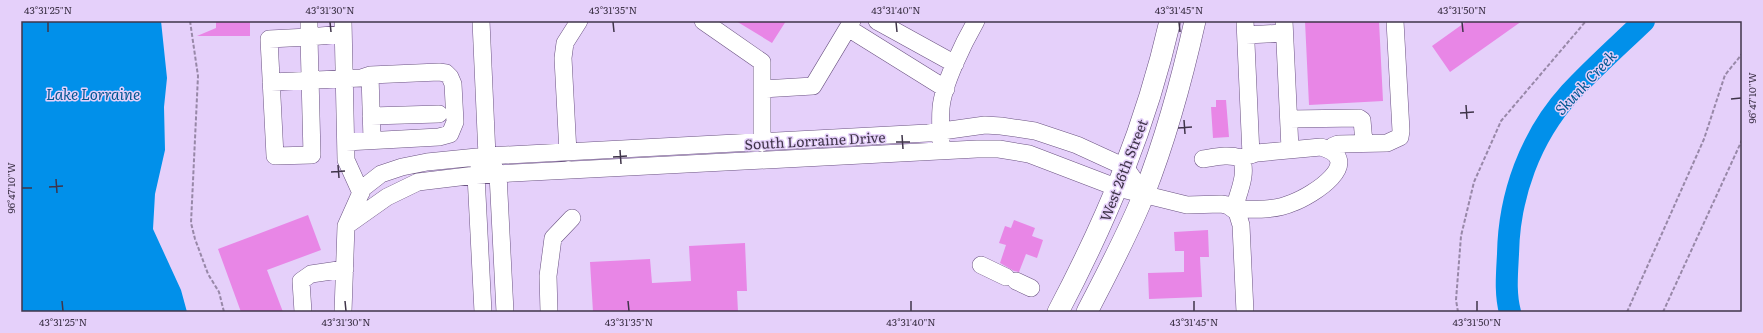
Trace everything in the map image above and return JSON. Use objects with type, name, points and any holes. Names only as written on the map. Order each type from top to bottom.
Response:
[{"type":"main road","name":"West 26th Street","points":[[1058,312],[1086,259],[1118,188],[1146,112],[1170,21]]},
{"type":"main road","name":"West 26th Street","points":[[1087,312],[1127,233],[1144,194],[1174,104],[1195,21]]},
{"type":"street","points":[[481,21],[487,156],[498,174],[505,312]]},
{"type":"street","points":[[568,153],[563,58],[565,43],[579,21]]},
{"type":"street","points":[[704,21],[762,62],[762,143]]},
{"type":"street","points":[[877,21],[955,64]]},
{"type":"street","points":[[942,151],[941,108],[955,64],[976,21]]},
{"type":"street","points":[[1203,159],[1221,156],[1246,157],[1290,149],[1321,147],[1330,150],[1333,146],[1338,144],[1387,142],[1400,137],[1401,131],[1395,21]]},
{"type":"street","points":[[762,90],[813,86],[850,24],[946,89]]},
{"type":"street","points":[[1245,312],[1241,225],[1237,212],[1234,209],[1244,174],[1246,157],[1245,28],[1284,27],[1290,149]]},
{"type":"street","points":[[309,29],[312,154],[275,156],[269,38],[309,29],[343,28],[346,160],[361,193]]},
{"type":"street","points":[[271,82],[311,81],[361,78],[370,75],[440,72],[446,73],[450,77],[453,84],[455,122],[450,134],[439,137],[346,142]]},
{"type":"street","points":[[370,75],[372,140]]},
{"type":"street","points":[[371,116],[439,114]]},
{"type":"street","points":[[1289,119],[1359,118],[1362,120],[1364,143]]},
{"type":"street","name":"South Lorraine Drive","points":[[346,226],[363,188],[381,174],[402,167],[427,162],[487,156],[762,143],[928,133],[986,126],[1019,128],[1035,131],[1077,145],[1125,167]]},
{"type":"street","name":"South Lorraine Drive","points":[[346,226],[387,197],[418,182],[476,175],[977,149],[1016,151],[1044,159],[1118,188],[1187,205],[1221,204],[1234,209],[1266,209],[1291,204],[1316,192],[1330,180],[1336,172],[1338,163],[1336,156],[1330,150]]},
{"type":"street","points":[[483,312],[476,175],[487,156]]},
{"type":"street","points":[[1125,167],[1144,194]]},
{"type":"street","points":[[549,312],[548,276],[553,238],[572,218]]},
{"type":"street","points":[[343,312],[346,226]]},
{"type":"street","points":[[981,265],[1018,282]]},
{"type":"street","points":[[303,312],[301,281],[311,274],[345,268]]},
{"type":"path","points":[[190,21],[198,76],[191,223],[195,239],[208,274],[219,292],[224,312]]},
{"type":"path","points":[[1458,312],[1456,300],[1460,236],[1474,182],[1501,121],[1586,21]]},
{"type":"path","points":[[1627,312],[1704,139],[1725,74],[1742,54]]},
{"type":"path","points":[[1663,312],[1742,140]]},
{"type":"water","name":"Lake Lorraine","points":[[21,21],[161,21],[167,78],[164,107],[165,150],[155,194],[153,229],[181,290],[187,312],[21,312]]},
{"type":"building","points":[[216,21],[250,21],[250,36],[197,36],[216,28]]},
{"type":"building","points":[[736,21],[786,21],[772,43]]},
{"type":"building","points":[[1305,21],[1379,21],[1383,101],[1309,105]]},
{"type":"building","points":[[1467,21],[1522,21],[1450,72],[1432,46]]},
{"type":"building","points":[[1216,100],[1226,100],[1229,137],[1213,138],[1211,107],[1216,107]]},
{"type":"building","points":[[308,215],[321,250],[267,270],[283,312],[241,312],[218,249]]},
{"type":"building","points":[[1014,220],[1035,228],[1032,236],[1043,240],[1037,258],[1026,254],[1019,272],[1014,271],[1000,263],[1006,245],[999,243],[1005,226],[1011,228]]},
{"type":"building","points":[[1208,230],[1209,257],[1200,257],[1202,297],[1149,299],[1148,273],[1184,272],[1184,251],[1175,251],[1174,232]]},
{"type":"building","points":[[745,243],[747,291],[737,291],[738,312],[593,312],[590,262],[650,259],[652,283],[691,281],[689,246]]},
{"type":"waterway","name":"Skunk Creek","points":[[1510,312],[1507,298],[1509,232],[1512,211],[1518,189],[1524,168],[1533,148],[1556,110],[1570,93],[1644,21]]}]
